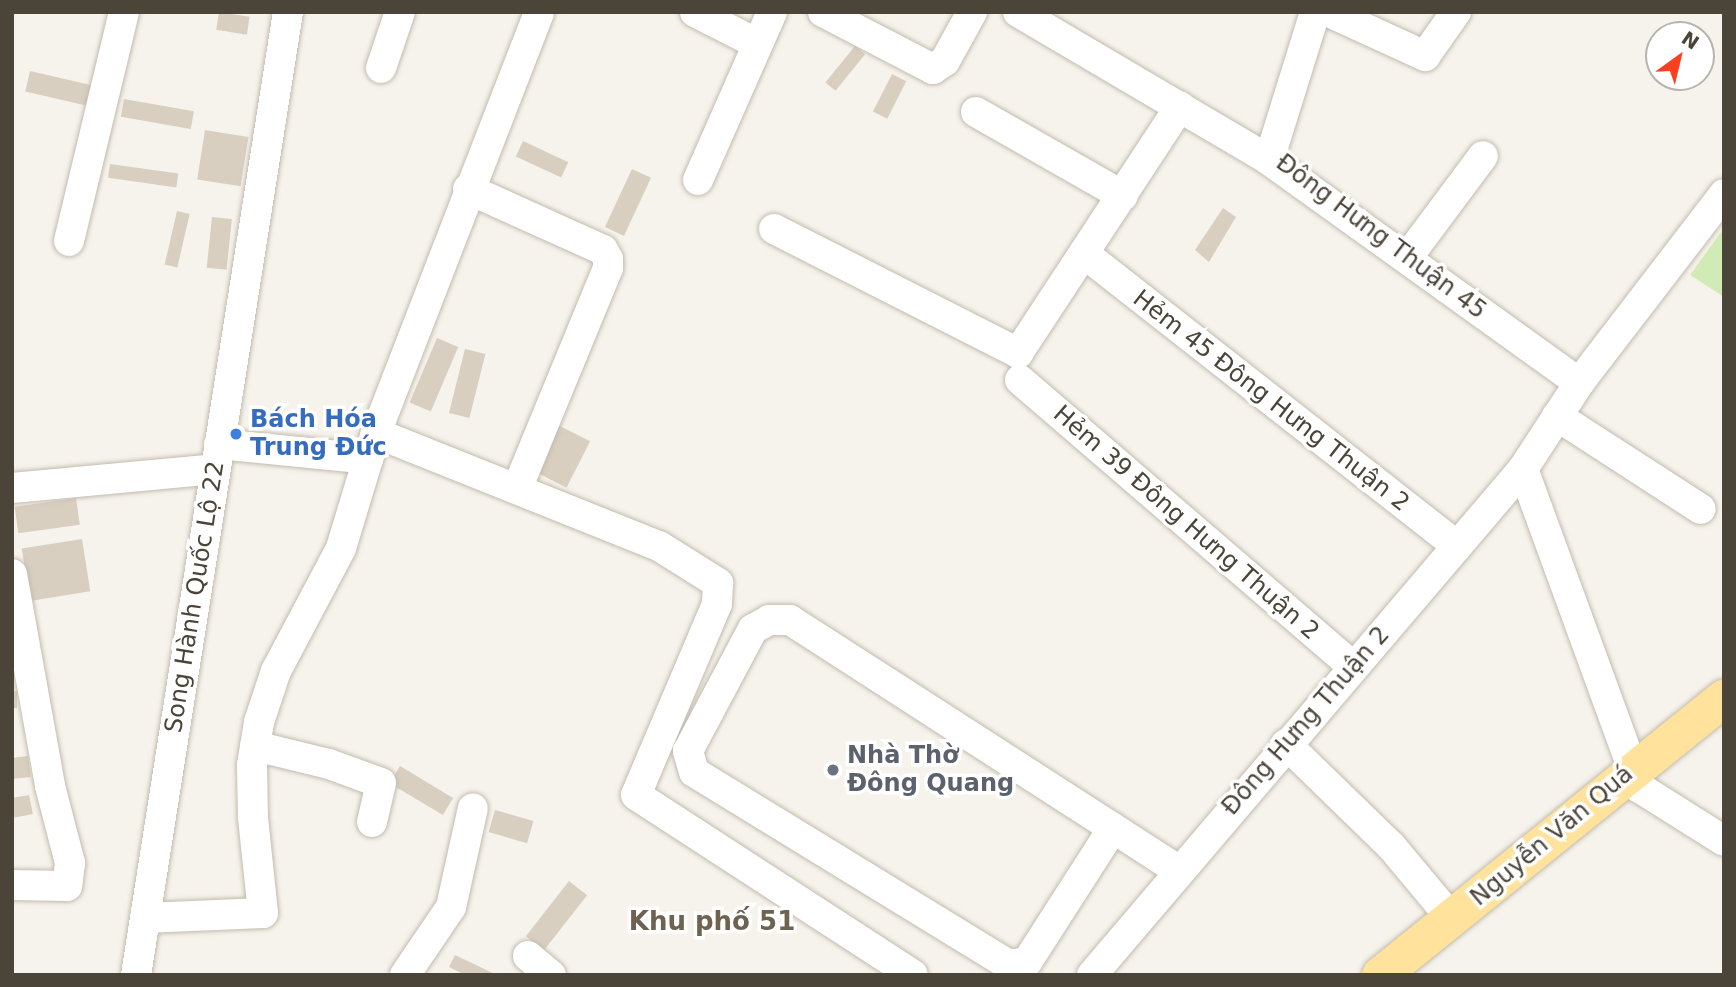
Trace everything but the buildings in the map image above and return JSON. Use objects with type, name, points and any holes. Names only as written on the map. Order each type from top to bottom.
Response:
[{"type":"main road","name":"Nguyễn Văn Quá","points":[[1391,972],[1635,767],[1724,697]]},
{"type":"street","points":[[69,241],[124,12]]},
{"type":"street","name":"Song Hành Quốc Lộ 22","points":[[136,975],[288,12]]},
{"type":"street","points":[[381,68],[400,12]]},
{"type":"street","points":[[145,918],[263,914],[253,818],[255,746],[276,671],[341,548],[372,446],[468,189],[538,12]]},
{"type":"street","points":[[695,12],[756,43]]},
{"type":"street","points":[[698,180],[756,43],[772,12]]},
{"type":"street","points":[[823,12],[933,69],[945,61],[972,12]]},
{"type":"street","points":[[1018,12],[1269,160]]},
{"type":"street","name":"Đông Hưng Thuận 45","points":[[1315,12],[1269,160],[1579,383]]},
{"type":"street","points":[[1329,12],[1424,56],[1456,12]]},
{"type":"street","points":[[774,229],[1018,353],[1086,255],[1180,106]]},
{"type":"street","points":[[976,112],[1123,196]]},
{"type":"street","points":[[1407,258],[1483,156]]},
{"type":"street","points":[[468,189],[603,250],[608,259],[517,488]]},
{"type":"street","name":"Đông Hưng Thuận 2","points":[[1092,975],[1178,870],[1523,469],[1579,383],[1724,194]]},
{"type":"street","name":"Hẻm 45 Đông Hưng Thuận 2","points":[[1086,255],[1457,546]]},
{"type":"street","name":"Hẻm 39 Đông Hưng Thuận 2","points":[[1020,380],[1353,666]]},
{"type":"street","points":[[1557,416],[1701,509]]},
{"type":"street","points":[[12,488],[217,456],[372,446],[517,488],[659,546],[718,583],[717,604],[636,795],[913,975]]},
{"type":"street","points":[[1523,469],[1635,767],[1640,788],[1724,841]]},
{"type":"street","points":[[12,574],[50,786],[70,863],[67,886],[12,886]]},
{"type":"street","points":[[1113,828],[1027,961],[1009,965],[694,772],[688,751],[753,629],[769,620],[790,620],[1113,828],[1178,870]]},
{"type":"street","points":[[1286,744],[1391,846],[1452,919]]},
{"type":"street","points":[[255,746],[329,764],[381,783],[372,822]]},
{"type":"street","points":[[405,975],[451,906],[472,808]]},
{"type":"street","points":[[528,956],[551,975]]},
{"type":"green space","points":[[1724,228],[1724,297],[1690,275]]},
{"type":"place","name":"Bách Hóa Trung Đức","points":[[236,434]]},
{"type":"place","name":"Nhà Thờ Đông Quang","points":[[833,770]]},
{"type":"district","name":"Khu phố 51","points":[[712,922]]}]
